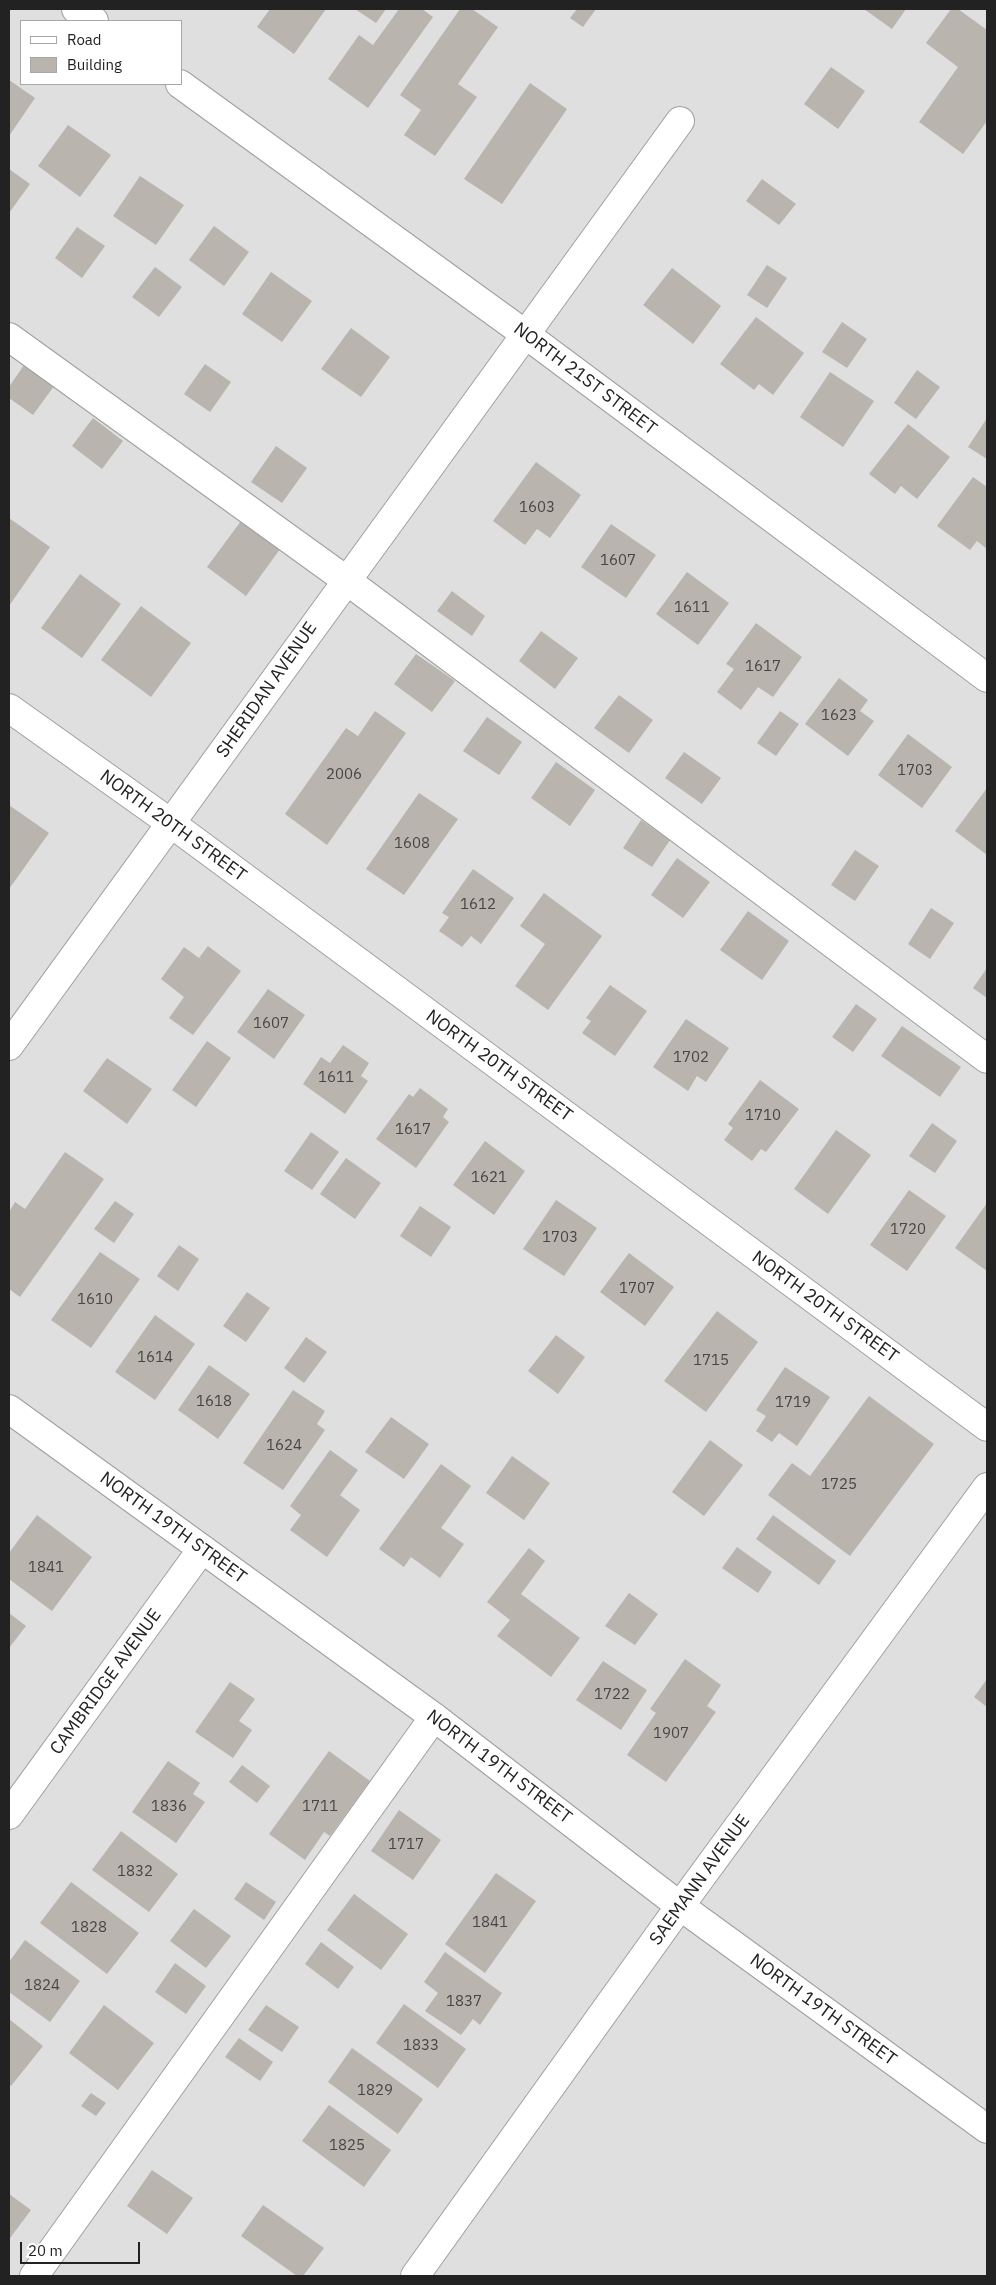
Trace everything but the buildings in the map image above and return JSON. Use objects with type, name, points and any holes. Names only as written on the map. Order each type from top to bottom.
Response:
[{"type":"street","points":[[76,9],[92,20]]},
{"type":"street","name":"NORTH 21ST STREET","points":[[181,85],[525,334],[987,678]]},
{"type":"street","name":"SHERIDAN AVENUE","points":[[9,1046],[172,824],[346,580],[680,121]]},
{"type":"street","points":[[9,337],[346,580],[987,1060]]},
{"type":"street","name":"NORTH 20TH STREET","points":[[9,708],[172,824],[987,1427]]},
{"type":"street","name":"NORTH 19TH STREET","points":[[9,1409],[434,1717],[680,1906],[987,2129]]},
{"type":"street","name":"SAEMANN AVENUE","points":[[415,2276],[680,1906],[987,1486]]},
{"type":"street","name":"CAMBRIDGE AVENUE","points":[[9,1815],[202,1549]]},
{"type":"street","points":[[34,2276],[434,1717]]},
{"type":"shaded area","points":[[9,9],[987,9],[987,2276],[9,2276]]}]
